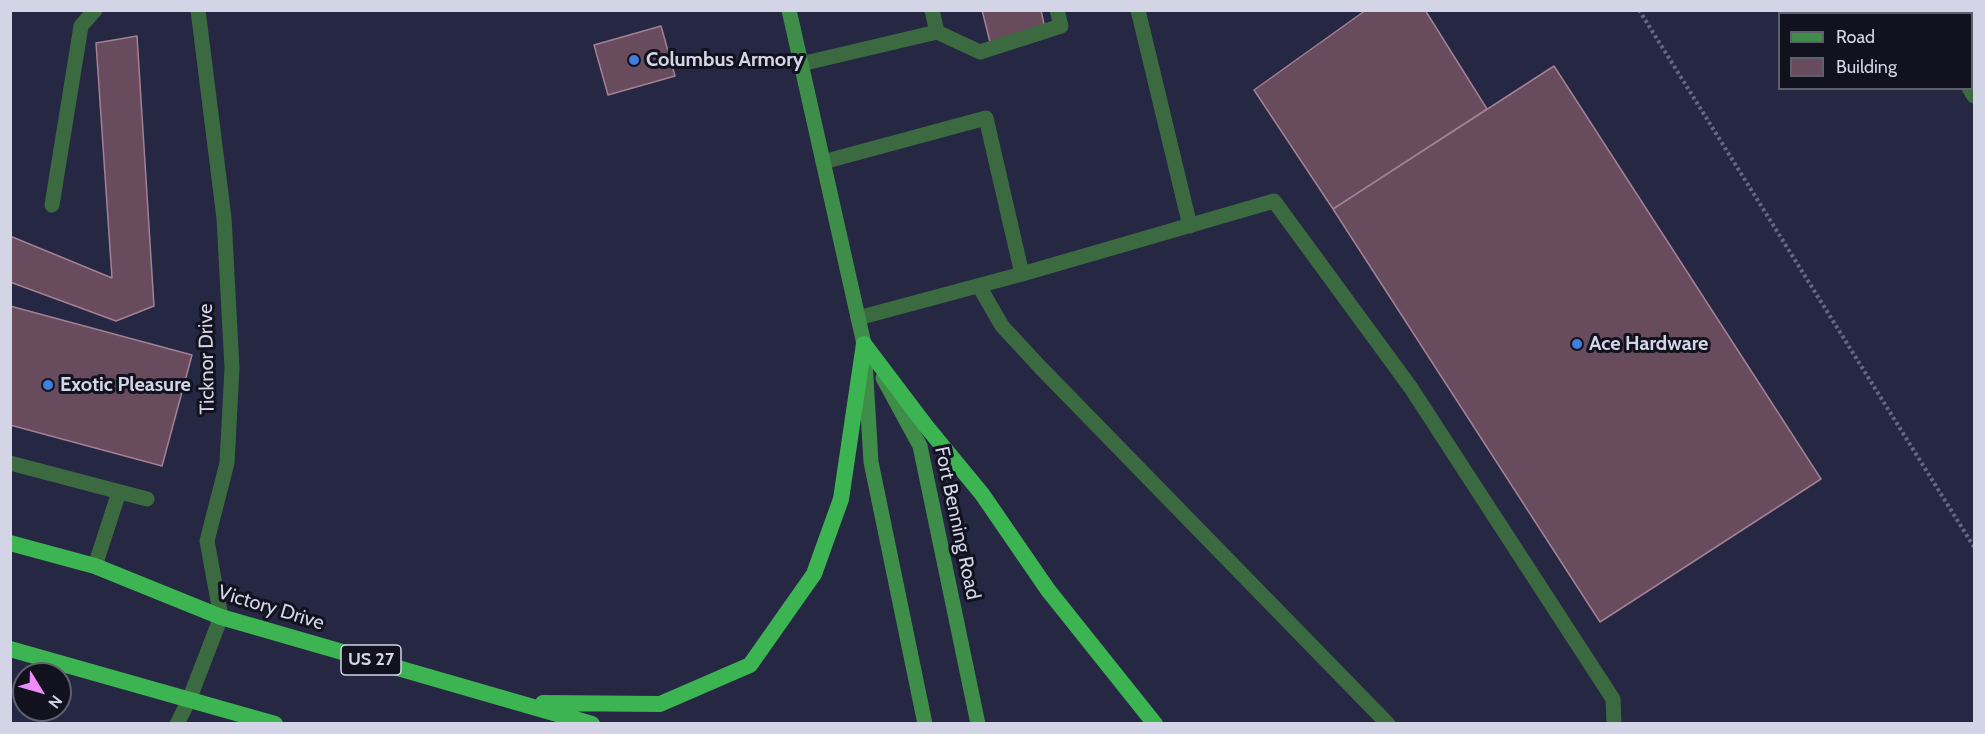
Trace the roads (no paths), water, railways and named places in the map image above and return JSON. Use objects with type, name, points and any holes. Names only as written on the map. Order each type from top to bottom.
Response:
[{"type":"highway","points":[[521,703],[660,704],[750,664],[813,574],[841,500],[864,344]]},
{"type":"highway","points":[[864,344],[926,426],[982,494],[1048,590],[1155,723]]},
{"type":"highway","name":"Victory Drive","points":[[10,543],[95,566],[221,617],[592,723]]},
{"type":"highway","points":[[10,649],[275,723]]},
{"type":"main road","name":"Fort Benning Road","points":[[789,10],[864,344],[870,462],[925,723]]},
{"type":"main road","name":"Fort Benning Road","points":[[864,344],[920,446],[978,723]]},
{"type":"street","points":[[52,205],[81,26],[95,10]]},
{"type":"street","name":"Ticknor Drive","points":[[198,10],[224,218],[232,368],[227,463],[207,541],[221,617]]},
{"type":"street","points":[[932,10],[937,32]]},
{"type":"street","points":[[801,64],[937,32],[980,52],[1061,26],[1057,10]]},
{"type":"street","points":[[1138,10],[1190,226]]},
{"type":"street","points":[[823,162],[986,118],[1022,274]]},
{"type":"street","points":[[858,318],[1022,274],[1274,201],[1411,388],[1613,699],[1614,723]]},
{"type":"street","points":[[979,286],[1002,326],[1041,368],[1388,723]]},
{"type":"street","points":[[10,463],[147,499]]},
{"type":"street","points":[[95,566],[119,492]]},
{"type":"street","points":[[177,723],[189,700],[221,617]]},
{"type":"place","name":"Columbus Armory","points":[[634,60]]},
{"type":"place","name":"Ace Hardware","points":[[1577,344]]},
{"type":"place","name":"Exotic Pleasure","points":[[48,385]]}]
